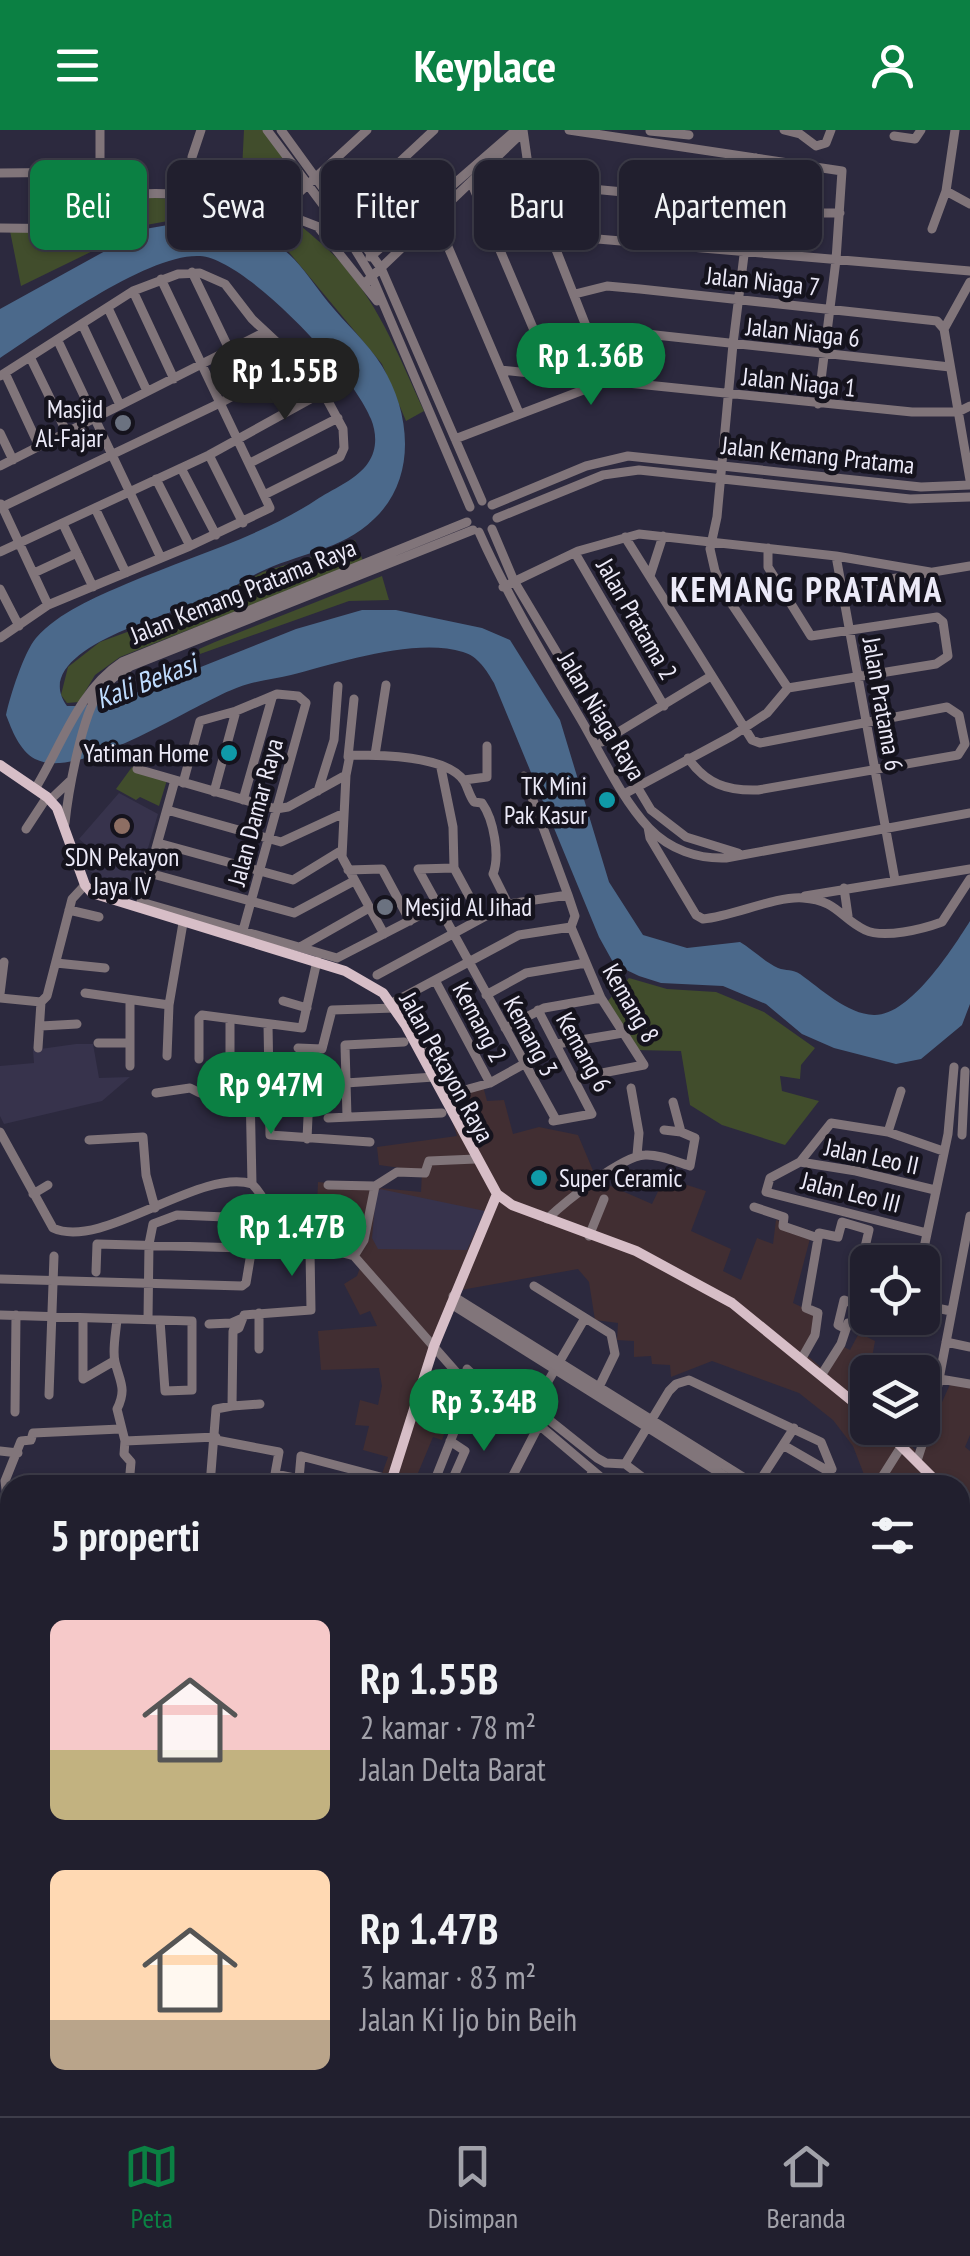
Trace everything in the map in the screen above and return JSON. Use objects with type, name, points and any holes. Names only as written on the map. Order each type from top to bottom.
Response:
[{"type":"main road","points":[[0,765],[49,798],[64,823],[85,885]]},
{"type":"main road","name":"Jalan Pekayon Raya","points":[[85,885],[99,897],[183,924],[242,936],[370,983],[396,1003],[496,1194]]},
{"type":"main road","points":[[394,1475],[434,1346],[496,1194],[547,1220],[636,1252],[724,1298],[850,1398]]},
{"type":"main road","points":[[901,1446],[931,1475]]},
{"type":"street","points":[[99,160],[100,130]]},
{"type":"street","points":[[192,158],[201,130]]},
{"type":"street","points":[[267,130],[321,203]]},
{"type":"street","points":[[298,130],[285,134],[321,182]]},
{"type":"street","points":[[301,192],[368,130]]},
{"type":"street","points":[[402,160],[434,130]]},
{"type":"street","points":[[569,130],[689,137],[756,158],[837,169],[844,175],[818,404]]},
{"type":"street","points":[[786,130],[800,134],[816,146],[826,142],[831,130]]},
{"type":"street","points":[[894,136],[914,139],[922,130]]},
{"type":"street","points":[[932,229],[946,192],[955,130]]},
{"type":"street","points":[[491,160],[522,131]]},
{"type":"street","points":[[522,131],[527,160]]},
{"type":"street","points":[[454,192],[522,131]]},
{"type":"street","points":[[0,173],[30,173]]},
{"type":"street","points":[[454,195],[474,178]]},
{"type":"street","points":[[471,182],[553,375]]},
{"type":"street","points":[[946,192],[970,204]]},
{"type":"street","points":[[822,213],[840,212]]},
{"type":"street","points":[[301,220],[321,227]]},
{"type":"street","points":[[316,225],[368,280],[386,312],[470,508],[473,528],[492,529],[498,518],[456,439],[372,251],[364,262]]},
{"type":"street","points":[[0,228],[30,228]]},
{"type":"street","points":[[356,250],[368,280]]},
{"type":"street","points":[[368,280],[397,250]]},
{"type":"street","points":[[450,250],[519,413]]},
{"type":"street","points":[[502,370],[603,381],[595,348],[557,250]]},
{"type":"street","points":[[788,688],[721,586],[710,549],[722,478],[744,250],[970,271]]},
{"type":"street","points":[[192,272],[230,352]]},
{"type":"street","points":[[39,446],[2,375],[133,291],[160,279],[192,272],[225,284],[324,392],[338,418],[344,444],[340,457],[264,495]]},
{"type":"street","points":[[0,638],[48,605],[269,509],[160,279]]},
{"type":"street","points":[[970,282],[944,329],[970,482]]},
{"type":"street","name":"Jalan Niaga 7","points":[[575,294],[612,286],[739,298],[936,321],[944,329]]},
{"type":"street","points":[[133,291],[174,379]]},
{"type":"street","points":[[108,308],[147,392]]},
{"type":"street","points":[[83,326],[120,405]]},
{"type":"street","points":[[0,466],[265,332]]},
{"type":"street","name":"Jalan Niaga 6","points":[[595,348],[631,333],[950,366]]},
{"type":"street","points":[[58,341],[161,558]]},
{"type":"street","points":[[31,358],[66,432]]},
{"type":"street","points":[[48,605],[1,505],[220,403],[297,361]]},
{"type":"street","name":"Jalan Niaga 1","points":[[456,439],[603,381],[912,412],[958,412],[970,406]]},
{"type":"street","points":[[0,552],[209,455],[324,392]]},
{"type":"street","points":[[250,463],[338,418]]},
{"type":"street","points":[[0,433],[13,460]]},
{"type":"street","points":[[209,455],[243,523]]},
{"type":"street","name":"Jalan Kemang Pratama","points":[[470,508],[608,460],[649,457],[920,486],[970,482]]},
{"type":"street","points":[[181,468],[216,535]]},
{"type":"street","name":"Jalan Kemang Pratama","points":[[498,518],[602,476],[623,472],[722,478],[910,499],[970,497]]},
{"type":"street","points":[[156,478],[190,546]]},
{"type":"street","points":[[95,508],[126,573]]},
{"type":"street","points":[[63,524],[93,587]]},
{"type":"street","name":"Jalan Niaga Raya","points":[[473,528],[503,587],[624,794],[648,827],[674,847],[696,856],[726,858],[970,813]]},
{"type":"street","name":"Jalan Kemang Pratama Raya","points":[[64,823],[70,779],[94,700],[100,690],[132,666],[473,528]]},
{"type":"street","name":"Jalan Kemang Pratama Raya","points":[[35,789],[85,697],[109,671],[132,656],[473,528]]},
{"type":"street","name":"Jalan Niaga Raya","points":[[492,529],[514,581],[650,810],[686,837],[742,854]]},
{"type":"street","points":[[503,587],[575,552],[625,536],[663,536],[836,556],[930,572]]},
{"type":"street","points":[[625,536],[752,740],[760,743],[951,707],[959,715],[965,744],[958,755],[745,790],[714,783],[702,776],[688,758]]},
{"type":"street","points":[[650,576],[663,536]]},
{"type":"street","points":[[624,794],[767,713],[788,688],[936,664],[946,658],[943,622],[937,617],[814,637],[808,634],[768,566],[768,548]]},
{"type":"street","name":"Jalan Pratama 2","points":[[575,552],[664,706]]},
{"type":"street","points":[[34,573],[76,553]]},
{"type":"street","name":"Jalan Pratama 6","points":[[836,556],[895,880]]},
{"type":"street","points":[[842,587],[970,566]]},
{"type":"street","points":[[1,592],[19,626]]},
{"type":"street","points":[[596,746],[711,676]]},
{"type":"street","points":[[375,755],[386,685]]},
{"type":"street","points":[[318,792],[334,740],[338,686]]},
{"type":"street","name":"Jalan Damar Raya","points":[[242,936],[306,703],[298,696],[284,693],[272,698]]},
{"type":"street","points":[[272,698],[200,721],[167,810],[141,902],[242,936],[302,946],[338,958],[438,906]]},
{"type":"street","points":[[243,800],[272,698]]},
{"type":"street","points":[[354,699],[342,850],[348,870],[384,934]]},
{"type":"street","points":[[214,792],[236,711]]},
{"type":"street","points":[[348,757],[410,758],[464,780],[486,778],[487,746]]},
{"type":"street","points":[[442,768],[454,868],[481,918]]},
{"type":"street","points":[[137,769],[276,810],[346,775]]},
{"type":"street","name":"Kemang 8","points":[[524,776],[575,916],[572,927],[600,998],[644,1064],[576,1078]]},
{"type":"street","name":"Jalan Kemang Pratama Raya","points":[[26,829],[49,798],[70,779]]},
{"type":"street","points":[[464,780],[470,797],[482,803],[489,814],[496,865],[493,874],[508,904]]},
{"type":"street","points":[[167,810],[268,840],[286,841],[344,813]]},
{"type":"street","points":[[648,827],[650,838],[694,911],[706,919],[844,888],[970,869]]},
{"type":"street","points":[[158,843],[293,880],[342,850]]},
{"type":"street","name":"Kemang 3","points":[[454,868],[418,869],[554,1122],[592,1114]]},
{"type":"street","points":[[348,870],[382,869],[410,921]]},
{"type":"street","points":[[957,870],[961,895]]},
{"type":"street","points":[[149,873],[294,913],[354,881]]},
{"type":"street","points":[[800,898],[826,902],[855,924],[880,934],[937,924],[946,917],[970,879]]},
{"type":"street","points":[[38,1048],[42,1002],[51,989],[72,899],[85,885]]},
{"type":"street","points":[[844,888],[848,916]]},
{"type":"street","points":[[377,975],[508,904],[568,895]]},
{"type":"street","points":[[302,946],[369,908]]},
{"type":"street","points":[[69,910],[98,917]]},
{"type":"street","points":[[167,1056],[168,1004],[183,924]]},
{"type":"street","points":[[325,1045],[332,1010],[396,1003],[519,935],[572,927]]},
{"type":"street","points":[[198,1059],[199,1018],[205,1015],[302,1028],[317,961]]},
{"type":"street","points":[[4,962],[0,996],[42,1002]]},
{"type":"street","points":[[56,964],[104,968]]},
{"type":"street","points":[[486,995],[526,974],[586,964]]},
{"type":"street","name":"Kemang 2","points":[[435,980],[490,1083]]},
{"type":"street","points":[[85,993],[168,1004]]},
{"type":"street","points":[[504,1028],[538,1010],[600,998]]},
{"type":"street","points":[[130,1001],[130,1066]]},
{"type":"street","points":[[284,1001],[306,1008]]},
{"type":"street","name":"Kemang 2","points":[[396,1003],[454,1093],[490,1083],[524,1064]]},
{"type":"street","name":"Kemang 6","points":[[538,1010],[592,1114]]},
{"type":"street","points":[[220,1068],[230,1063],[230,1020]]},
{"type":"street","points":[[41,1026],[77,1024]]},
{"type":"street","points":[[268,1026],[270,1136],[370,1142]]},
{"type":"street","points":[[557,1044],[623,1033]]},
{"type":"street","points":[[298,1048],[404,1042]]},
{"type":"street","points":[[98,1043],[130,1044]]},
{"type":"street","points":[[345,1045],[348,1117]]},
{"type":"street","points":[[925,1245],[948,1134],[954,1067]]},
{"type":"street","points":[[948,1134],[966,1136],[965,1071]]},
{"type":"street","points":[[156,1093],[189,1088],[199,1093],[434,1077]]},
{"type":"street","points":[[630,1088],[639,1133],[637,1156]]},
{"type":"street","points":[[250,1090],[252,1184]]},
{"type":"street","points":[[888,1132],[901,1091]]},
{"type":"street","points":[[307,1139],[309,1096]]},
{"type":"street","points":[[673,1102],[681,1132]]},
{"type":"street","points":[[328,1118],[442,1113]]},
{"type":"street","points":[[800,1162],[831,1123],[888,1132],[943,1152]]},
{"type":"street","points":[[547,1220],[567,1200],[637,1156],[653,1155],[690,1166],[695,1138],[664,1130]]},
{"type":"street","points":[[0,1132],[53,1228],[64,1232],[103,1225],[224,1182],[252,1184],[293,1242],[310,1250],[343,1251],[354,1256],[472,1389],[494,1406],[539,1425],[599,1475]]},
{"type":"street","points":[[88,1140],[143,1137],[146,1175],[156,1208]]},
{"type":"street","points":[[328,1185],[375,1186],[397,1172],[425,1172],[429,1162],[476,1159]]},
{"type":"street","name":"Jalan Leo II","points":[[800,1162],[936,1190]]},
{"type":"street","name":"Jalan Leo III","points":[[800,1162],[770,1178],[766,1192],[928,1232]]},
{"type":"street","points":[[33,1194],[48,1184]]},
{"type":"street","points":[[354,1256],[364,1240],[375,1186]]},
{"type":"street","points":[[589,1236],[604,1200]]},
{"type":"street","points":[[28,1217],[40,1207]]},
{"type":"street","points":[[754,1207],[784,1217],[783,1226],[818,1238]]},
{"type":"street","points":[[96,1272],[97,1244],[149,1244],[245,1248],[250,1219],[246,1215],[164,1217],[151,1228],[149,1244],[151,1281],[148,1320]]},
{"type":"street","points":[[970,1216],[940,1379],[970,1384]]},
{"type":"street","points":[[802,1358],[815,1335],[818,1313],[806,1308],[819,1233],[838,1237],[842,1222],[869,1230],[852,1303],[844,1300],[838,1325],[846,1329]]},
{"type":"street","points":[[0,1279],[242,1286],[249,1256],[284,1233]]},
{"type":"street","points":[[209,1324],[231,1323],[244,1314],[311,1310],[310,1250]]},
{"type":"street","points":[[48,1395],[54,1256]]},
{"type":"street","points":[[534,1286],[605,1329],[614,1342],[615,1354],[599,1386]]},
{"type":"street","points":[[452,1300],[740,1475]]},
{"type":"street","points":[[940,1309],[952,1311]]},
{"type":"street","points":[[259,1313],[260,1349]]},
{"type":"street","points":[[0,1315],[51,1318],[83,1318],[117,1320],[160,1320],[192,1321],[194,1385],[190,1390],[164,1391],[160,1320]]},
{"type":"street","points":[[15,1412],[16,1315]]},
{"type":"street","points":[[83,1318],[83,1379],[114,1361]]},
{"type":"street","points":[[533,1408],[585,1318]]},
{"type":"street","points":[[232,1406],[233,1332],[240,1328],[240,1319]]},
{"type":"street","points":[[117,1320],[114,1361],[124,1388],[124,1399],[117,1409],[130,1475]]},
{"type":"street","points":[[822,1374],[850,1324]]},
{"type":"street","points":[[946,1342],[970,1347]]},
{"type":"street","points":[[555,1366],[599,1386],[724,1475]]},
{"type":"street","points":[[468,1369],[488,1389],[533,1408],[597,1458],[625,1464],[640,1475]]},
{"type":"street","points":[[625,1464],[676,1384],[689,1380],[821,1442],[832,1470],[783,1445]]},
{"type":"street","points":[[438,1475],[472,1389]]},
{"type":"street","points":[[211,1475],[217,1408],[260,1404]]},
{"type":"street","points":[[513,1475],[539,1425]]},
{"type":"street","points":[[764,1475],[794,1428]]},
{"type":"street","points":[[7,1475],[21,1441],[31,1440],[33,1433],[120,1429]]},
{"type":"street","points":[[126,1441],[216,1439],[279,1452],[276,1474],[280,1475]]},
{"type":"street","points":[[450,1442],[465,1451],[454,1475]]},
{"type":"street","points":[[918,1461],[922,1445]]},
{"type":"street","points":[[883,1475],[901,1446]]},
{"type":"street","points":[[0,1452],[18,1453]]},
{"type":"street","points":[[299,1475],[302,1456],[365,1475]]},
{"type":"street","points":[[590,1475],[593,1470]]},
{"type":"shaded area","points":[[119,793],[158,814],[146,855],[98,841],[145,857],[138,884],[130,881],[124,892],[88,870],[85,860],[92,850],[79,839]]},
{"type":"shaded area","points":[[93,1044],[99,1078],[130,1077],[102,1101],[4,1124],[0,1116],[0,1066],[34,1063],[33,1050]]},
{"type":"shaded area","points":[[483,1086],[487,1101],[504,1100],[513,1134],[539,1127],[578,1135],[597,1180],[652,1204],[664,1179],[682,1189],[687,1185],[706,1191],[691,1231],[731,1249],[723,1271],[741,1280],[757,1238],[773,1244],[776,1220],[812,1231],[793,1303],[817,1314],[811,1340],[802,1351],[822,1368],[838,1344],[850,1350],[858,1335],[875,1341],[872,1355],[850,1355],[850,1442],[833,1420],[799,1393],[712,1361],[671,1377],[670,1365],[652,1364],[651,1356],[634,1357],[634,1341],[617,1340],[618,1323],[595,1320],[589,1282],[578,1269],[461,1290],[421,1392],[454,1407],[442,1440],[433,1437],[418,1473],[424,1475],[382,1475],[388,1457],[363,1450],[369,1426],[355,1425],[360,1400],[378,1405],[382,1386],[379,1368],[321,1370],[318,1331],[377,1326],[370,1311],[360,1315],[344,1284],[357,1276],[361,1265],[343,1251],[315,1251],[318,1182],[421,1192],[422,1171],[379,1165],[377,1147],[457,1136],[445,1098]]},
{"type":"shaded area","points":[[380,1189],[485,1211],[467,1250],[378,1249],[372,1238],[376,1193]]},
{"type":"shaded area","points":[[952,1380],[970,1386],[970,1435],[965,1447],[970,1451],[970,1475],[864,1475],[852,1445],[910,1445],[919,1453],[923,1445],[940,1445],[940,1407]]},
{"type":"green space","points":[[244,130],[265,130],[286,160],[242,160]]},
{"type":"green space","points":[[147,198],[167,199],[167,221],[147,225]]},
{"type":"green space","points":[[301,226],[321,243],[321,250],[328,250],[339,261],[369,300],[424,411],[406,421],[382,364],[287,250],[301,250]]},
{"type":"green space","points":[[10,231],[30,231],[30,250],[95,250],[21,286]]},
{"type":"green space","points":[[355,540],[363,561],[120,657],[95,675],[79,702],[67,703],[61,695],[68,667],[100,642],[203,604],[263,572]]},
{"type":"green space","points":[[382,576],[389,600],[349,601],[200,654],[199,649],[215,642]]},
{"type":"green space","points":[[132,767],[167,780],[159,806],[116,789]]},
{"type":"green space","points":[[629,978],[667,989],[716,992],[764,1012],[815,1048],[801,1065],[800,1079],[780,1076],[782,1091],[819,1101],[785,1145],[722,1125],[690,1105],[681,1051],[636,1050],[605,1004]]},
{"type":"water","points":[[167,225],[167,250],[284,250],[370,349],[392,384],[404,425],[403,465],[388,503],[348,538],[273,566],[212,598],[141,623],[86,650],[67,667],[60,686],[67,706],[133,694],[296,629],[362,610],[396,610],[482,628],[510,640],[560,720],[609,882],[643,935],[687,948],[740,942],[778,968],[800,974],[844,1006],[874,1015],[902,1005],[916,993],[970,921],[970,1004],[962,1025],[921,1059],[896,1064],[834,1048],[802,1034],[766,1004],[723,986],[661,983],[614,964],[599,937],[494,683],[478,660],[463,652],[444,648],[400,650],[245,685],[137,738],[80,760],[55,763],[35,759],[25,750],[6,715],[27,653],[45,629],[103,594],[297,512],[358,474],[373,453],[371,419],[322,349],[244,277],[220,262],[200,256],[178,258],[125,279],[0,358],[0,309],[107,250],[147,250],[147,229]]},
{"type":"place","name":"Masjid Al-Fajar","points":[[123,423]]},
{"type":"place","name":"Yatiman Home","points":[[229,753]]},
{"type":"place","name":"TK Mini Pak Kasur","points":[[607,800]]},
{"type":"place","name":"SDN Pekayon Jaya IV","points":[[122,826]]},
{"type":"place","name":"Mesjid Al Jihad","points":[[385,907]]},
{"type":"place","name":"Super Ceramic","points":[[539,1178]]},
{"type":"district","name":"KEMANG PRATAMA","points":[[807,590]]},
{"type":"water label","name":"Kali Bekasi","points":[[146,681]]}]
